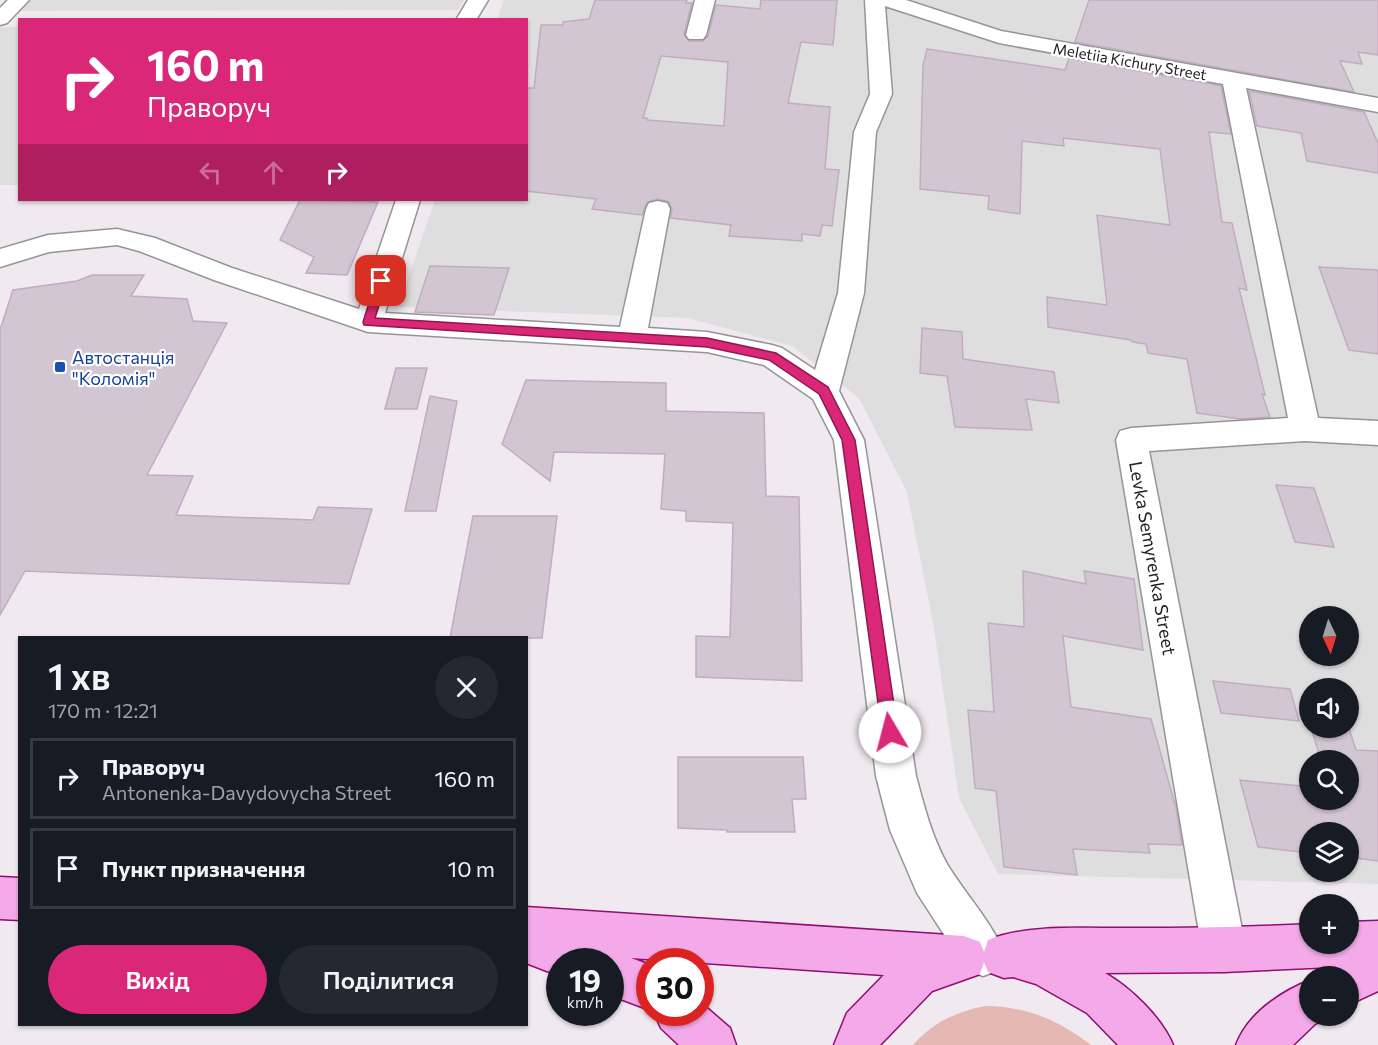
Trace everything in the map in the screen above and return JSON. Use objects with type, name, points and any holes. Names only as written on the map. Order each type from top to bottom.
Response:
[{"type":"main road","points":[[0,898],[18,899]]},
{"type":"main road","points":[[528,929],[984,956],[1043,963],[1104,997],[1150,1045]]},
{"type":"main road","points":[[528,941],[546,948]]},
{"type":"main road","points":[[857,1045],[863,1029],[917,974],[984,956],[1064,951],[1224,950],[1378,943]]},
{"type":"main road","points":[[1359,978],[1378,968]]},
{"type":"main road","points":[[1259,1045],[1299,1008]]},
{"type":"main road","points":[[692,1026],[713,1045]]},
{"type":"street","points":[[0,19],[19,0]]},
{"type":"street","points":[[467,18],[478,0]]},
{"type":"street","points":[[696,35],[705,0]]},
{"type":"street","points":[[824,391],[851,293],[865,132],[881,94],[875,0]]},
{"type":"street","name":"Meletiia Kichury Street","points":[[886,0],[999,38],[1378,105]]},
{"type":"street","points":[[0,25],[18,25]]},
{"type":"street","points":[[1233,80],[1305,429],[1378,434]]},
{"type":"street","points":[[368,322],[408,201]]},
{"type":"street","points":[[632,338],[658,209]]},
{"type":"street","points":[[0,258],[48,244],[117,237],[146,244],[223,274],[368,322],[707,342],[772,356],[824,391],[849,440],[896,776],[908,819],[932,878],[984,956]]},
{"type":"street","name":"Levka Semyrenka Street","points":[[1224,950],[1131,440],[1305,429]]},
{"type":"shaded area","points":[[18,0],[464,0],[458,10],[5,11]]},
{"type":"shaded area","points":[[504,0],[1378,0],[1378,884],[1302,882],[1359,882],[1359,822],[1299,822],[1299,882],[998,874],[959,798],[933,622],[907,492],[859,398],[792,346],[688,318],[398,307],[435,201],[528,201],[528,18],[497,18]]},
{"type":"shaded area","points":[[0,27],[18,27],[18,185],[0,185]]},
{"type":"shaded area","points":[[985,1006],[1015,1009],[1041,1016],[1054,1021],[1091,1045],[913,1045],[929,1030],[946,1019],[964,1011]]},
{"type":"building","points":[[595,0],[687,0],[686,3],[692,3],[684,34],[689,41],[703,41],[708,36],[716,5],[760,9],[761,0],[837,0],[833,45],[801,42],[788,103],[830,107],[825,169],[839,170],[832,226],[822,225],[820,236],[802,234],[802,241],[729,236],[731,225],[671,218],[672,209],[669,202],[658,199],[647,202],[642,215],[592,209],[596,199],[528,191],[528,88],[534,88],[541,25],[563,25],[563,22],[589,19]],"holes":[[[661,56],[728,62],[724,126],[643,118]]]},
{"type":"building","points":[[1089,0],[1378,0],[1378,55],[1358,52],[1362,64],[1340,61],[1354,92],[1075,42]]},
{"type":"building","points":[[927,49],[1065,70],[1069,58],[1221,86],[1231,134],[1209,132],[1222,222],[1232,223],[1247,290],[1239,288],[1265,395],[1262,394],[1270,417],[1240,419],[1197,413],[1187,359],[1148,353],[1146,344],[1131,340],[1048,327],[1047,297],[1107,305],[1097,215],[1170,225],[1160,149],[1063,138],[1064,146],[1022,141],[1020,214],[988,209],[989,196],[920,189],[923,65]]},
{"type":"building","points":[[1249,91],[1364,112],[1378,143],[1378,173],[1307,161],[1301,133],[1257,126]]},
{"type":"building","points":[[300,201],[378,202],[347,275],[306,273],[314,257],[280,240]]},
{"type":"building","points":[[430,266],[509,268],[494,315],[415,312]]},
{"type":"building","points":[[1319,267],[1378,270],[1378,354],[1349,350]]},
{"type":"building","points":[[92,275],[144,275],[131,296],[187,299],[193,321],[227,323],[147,475],[193,476],[176,515],[313,520],[318,507],[372,509],[349,584],[25,571],[0,615],[0,330],[13,290],[77,281]]},
{"type":"building","points":[[922,328],[962,332],[963,359],[1054,372],[1059,403],[1026,399],[1032,430],[955,427],[947,376],[920,373]]},
{"type":"building","points":[[396,368],[427,368],[417,409],[385,409]]},
{"type":"building","points":[[526,380],[666,383],[666,411],[764,413],[766,496],[799,497],[802,681],[696,677],[696,636],[730,637],[733,523],[686,521],[686,511],[661,509],[665,454],[554,452],[550,481],[502,444]]},
{"type":"building","points":[[430,396],[457,401],[436,511],[405,511]]},
{"type":"building","points":[[1276,485],[1314,488],[1334,547],[1295,542]]},
{"type":"building","points":[[473,516],[557,516],[542,638],[450,636]]},
{"type":"building","points":[[1023,571],[1086,584],[1084,571],[1134,579],[1143,650],[1063,636],[1071,707],[1151,719],[1176,808],[1182,845],[1148,844],[1150,853],[1073,849],[1077,875],[1004,867],[996,791],[975,788],[968,710],[994,712],[988,623],[1024,627]]},
{"type":"building","points":[[1213,681],[1290,689],[1299,721],[1221,713]]},
{"type":"building","points":[[1314,738],[1352,738],[1356,750],[1318,750]]},
{"type":"building","points":[[1359,750],[1378,751],[1378,861],[1359,858],[1359,822],[1299,822],[1299,852],[1258,847],[1240,780],[1299,786],[1299,810],[1359,810]]},
{"type":"building","points":[[678,757],[803,757],[806,799],[792,799],[795,832],[727,832],[727,830],[678,828]]},
{"type":"place","name":"Автостанція \"Коломія\"","points":[[60,367]]},
{"type":"route","points":[[381,281],[368,322],[707,342],[772,356],[824,391],[849,440],[890,732]]}]
